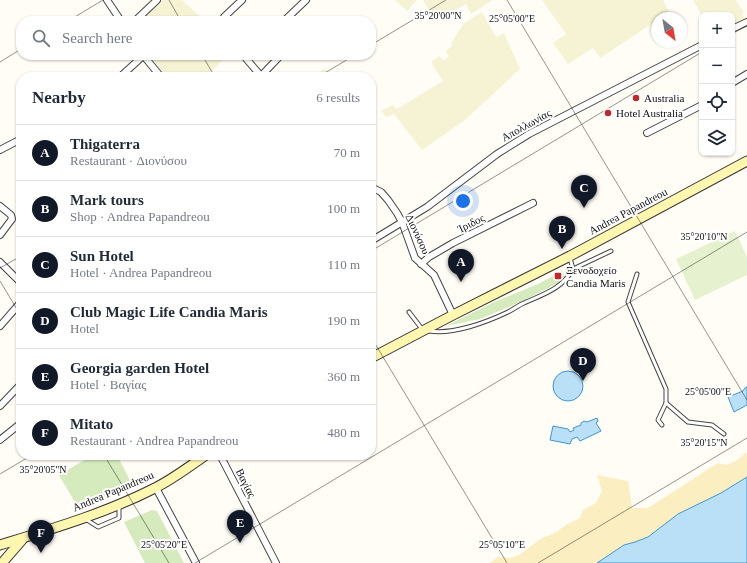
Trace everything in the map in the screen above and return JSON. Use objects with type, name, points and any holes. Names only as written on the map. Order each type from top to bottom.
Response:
[{"type":"main road","name":"Andrea Papandreou","points":[[376,355],[570,256],[747,161]]},
{"type":"main road","name":"Andrea Papandreou","points":[[0,546],[22,542],[120,504],[156,488],[198,460]]},
{"type":"main road","points":[[2,563],[22,542]]},
{"type":"street","points":[[107,0],[118,16]]},
{"type":"street","points":[[140,16],[157,0]]},
{"type":"street","points":[[225,16],[242,0]]},
{"type":"street","points":[[289,16],[306,0]]},
{"type":"street","points":[[735,28],[747,22]]},
{"type":"street","name":"Απολλωνίας","points":[[376,238],[427,207],[497,154],[529,134],[699,47]]},
{"type":"street","points":[[125,72],[139,60]]},
{"type":"street","points":[[148,60],[156,72]]},
{"type":"street","points":[[249,60],[257,72]]},
{"type":"street","points":[[265,72],[276,60]]},
{"type":"street","points":[[735,81],[747,74]]},
{"type":"street","points":[[647,133],[699,107]]},
{"type":"street","points":[[0,150],[16,142]]},
{"type":"street","name":"Διονύσου","points":[[376,190],[381,192],[388,200],[402,222],[415,258],[434,275],[453,315]]},
{"type":"street","name":"Ίριδος","points":[[421,264],[429,257],[533,203]]},
{"type":"street","points":[[0,206],[11,216],[12,219],[0,235]]},
{"type":"street","points":[[0,262],[16,278]]},
{"type":"street","points":[[0,326],[16,308]]},
{"type":"street","points":[[0,406],[16,389]]},
{"type":"street","points":[[0,440],[16,427]]},
{"type":"street","name":"Βαγίας","points":[[223,460],[276,563]]},
{"type":"street","points":[[156,488],[196,563]]},
{"type":"street","points":[[8,563],[22,542]]},
{"type":"lane","points":[[409,312],[423,330],[436,332],[480,324],[509,312],[522,303],[549,292],[568,279],[573,269],[610,251]]},
{"type":"lane","points":[[570,256],[573,269]]},
{"type":"lane","points":[[637,274],[628,302],[666,390],[666,403],[658,420],[662,425]]},
{"type":"lane","points":[[666,403],[688,422],[712,425],[724,434]]},
{"type":"lane","points":[[83,518],[98,527],[119,518],[120,504]]},
{"type":"shaded area","points":[[163,0],[182,0],[200,16],[146,16]]},
{"type":"shaded area","points":[[395,0],[417,0],[407,11]]},
{"type":"shaded area","points":[[423,0],[493,0],[471,14],[466,4],[437,22]]},
{"type":"shaded area","points":[[542,0],[663,0],[669,12],[651,12],[651,24],[600,58],[593,48],[568,64],[553,43],[566,34]]},
{"type":"shaded area","points":[[693,0],[735,0],[744,12],[742,14],[746,20],[735,25],[735,12],[700,12]]},
{"type":"shaded area","points":[[482,12],[496,37],[504,33],[520,69],[465,120],[422,150],[394,114],[386,117],[381,111],[393,105],[397,109],[443,81],[431,62],[439,56],[443,60],[449,57],[446,51],[452,46],[451,44],[463,24]]},
{"type":"shaded area","points":[[154,60],[223,60],[210,72],[162,72]]},
{"type":"shaded area","points":[[325,68],[327,72],[320,72]]},
{"type":"green space","points":[[735,231],[747,257],[747,275],[695,300],[676,259]]},
{"type":"green space","points":[[562,271],[564,276],[558,283],[523,301],[480,319],[446,326],[492,303],[538,284]]},
{"type":"green space","points":[[84,460],[120,460],[134,488],[80,511],[59,475]]},
{"type":"green space","points":[[152,510],[157,511],[184,563],[145,563],[124,522]]},
{"type":"sand","points":[[747,452],[747,477],[721,493],[678,514],[648,537],[624,545],[597,563],[490,563],[498,557],[510,558],[519,555],[540,539],[557,532],[566,525],[580,518],[583,510],[596,503],[602,491],[597,475],[628,481],[632,508],[648,508],[718,463],[726,465],[736,461]]},
{"type":"water","points":[[568,371],[579,375],[583,386],[579,397],[568,401],[557,397],[553,386],[557,375]]},
{"type":"water","points":[[747,387],[747,405],[734,412],[728,397],[743,391]]},
{"type":"water","points":[[597,418],[598,421],[596,423],[601,431],[580,441],[577,437],[572,439],[570,444],[550,440],[553,426],[568,429],[570,432],[574,430],[573,428],[581,425],[584,421],[587,422]]},
{"type":"water","points":[[747,477],[747,563],[597,563],[624,545],[648,537],[678,514],[721,493]]},
{"type":"place","name":"Australia","points":[[636,98]]},
{"type":"place","name":"Hotel Australia","points":[[608,113]]},
{"type":"place","name":"Sun Hotel","points":[[584,208]]},
{"type":"place","name":"Mark tours","points":[[562,249]]},
{"type":"place","name":"Ξενοδοχείο Candia Maris","points":[[558,276]]},
{"type":"place","name":"Thigaterra","points":[[461,282]]},
{"type":"place","name":"Club Magic Life Candia Maris","points":[[583,381]]},
{"type":"place","name":"Georgia garden Hotel","points":[[240,543]]},
{"type":"place","name":"Mitato","points":[[41,553]]}]
